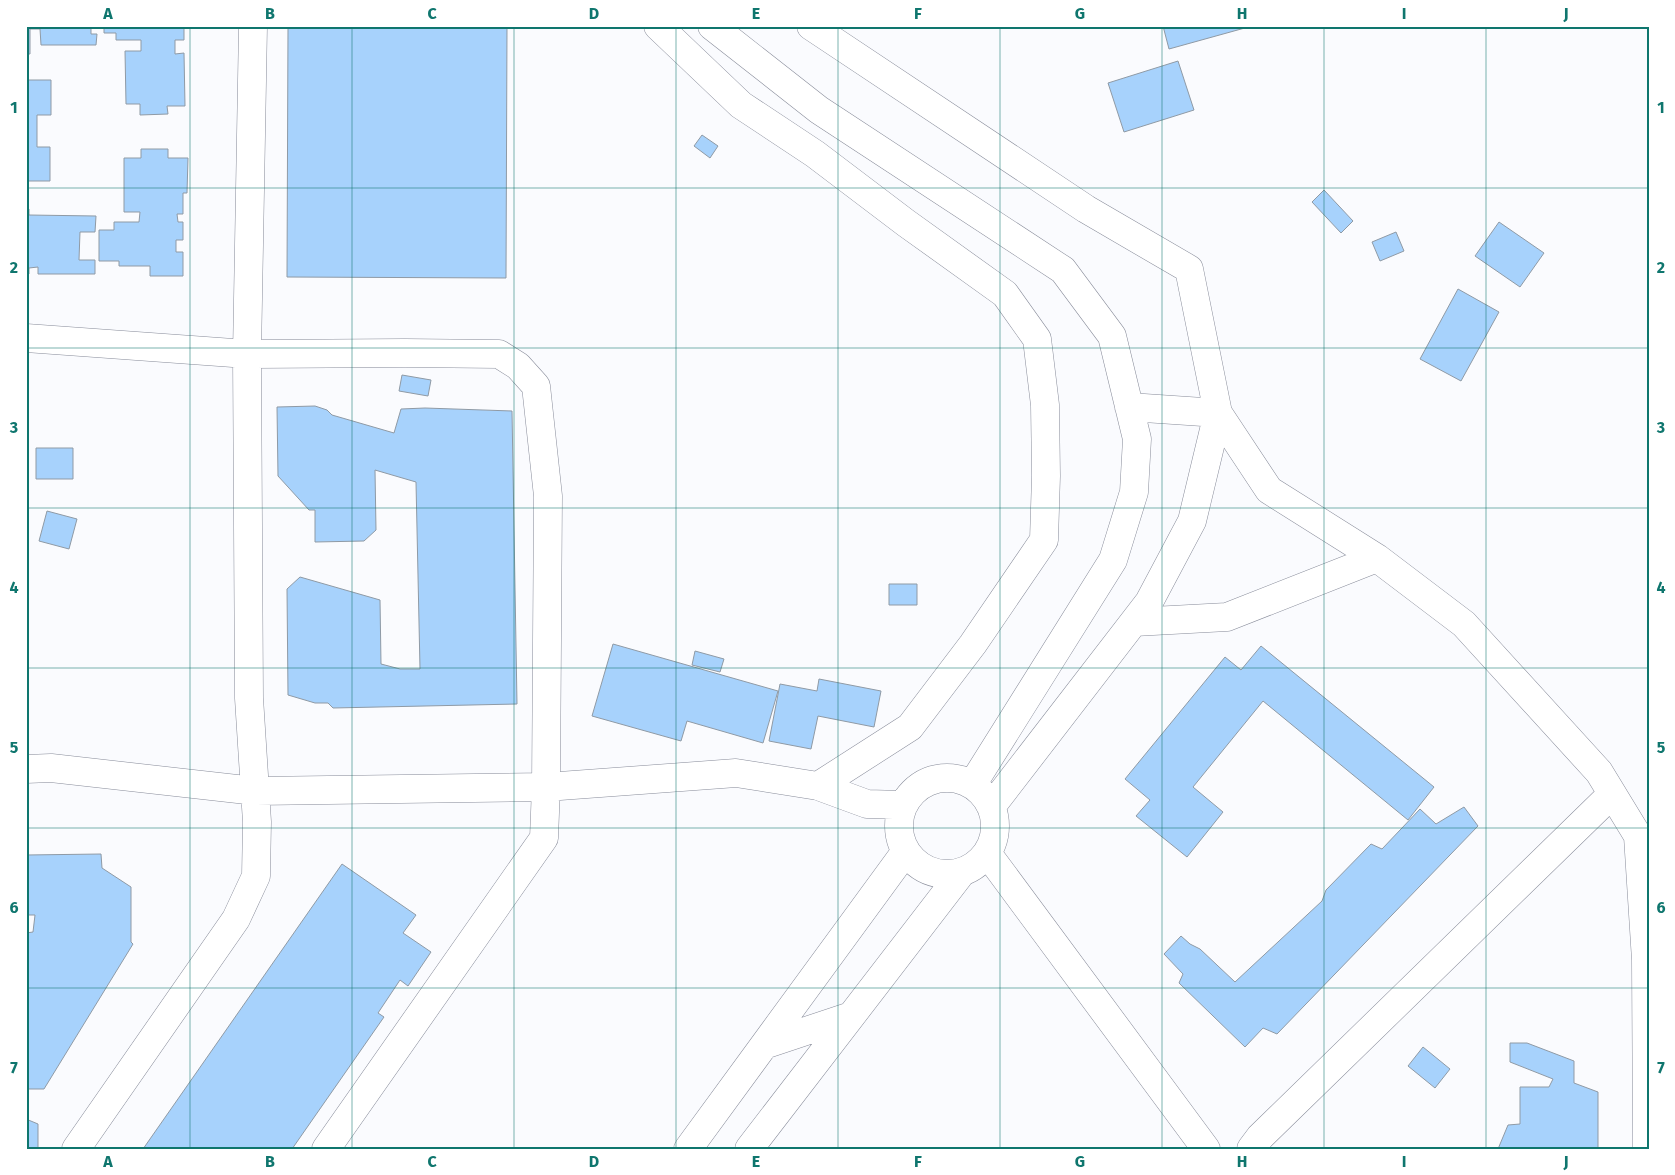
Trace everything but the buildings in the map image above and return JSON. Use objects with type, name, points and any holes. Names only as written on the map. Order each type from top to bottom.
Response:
[{"type":"street","points":[[76,1149],[236,919],[256,876],[256,791],[248,698],[247,354],[253,26]]},
{"type":"street","points":[[658,26],[741,105],[815,154],[906,223],[1005,294],[1037,339],[1046,405],[1044,540],[973,644],[910,727],[818,786]]},
{"type":"street","points":[[712,26],[818,110],[1063,270],[1112,336],[1137,439],[1134,492],[1113,560],[972,785]]},
{"type":"street","points":[[811,26],[1086,209],[1188,269],[1218,413],[1268,490],[1377,558],[1464,624],[1599,772],[1638,836],[1646,960],[1647,1149]]},
{"type":"street","points":[[26,338],[247,354],[499,354],[518,366],[536,386],[548,496],[544,838],[326,1149]]},
{"type":"street","points":[[1129,406],[1218,413]]},
{"type":"street","points":[[991,807],[1149,602],[1192,521],[1218,413]]},
{"type":"street","points":[[1134,622],[1227,617],[1377,558]]},
{"type":"street","points":[[26,769],[51,768],[256,791],[546,787],[736,773],[818,786],[867,804],[903,805]]},
{"type":"street","points":[[941,778],[957,779],[972,785],[984,795],[991,807],[995,823],[993,839],[987,853],[976,865],[962,872],[946,875],[930,872],[916,864],[906,852],[900,836],[899,821],[903,805],[913,792],[926,783],[941,778]]},
{"type":"street","points":[[1251,1149],[1260,1137],[1612,794]]},
{"type":"street","points":[[688,1149],[906,852]]},
{"type":"street","points":[[987,853],[1206,1149]]},
{"type":"street","points":[[749,1149],[962,872]]},
{"type":"street","points":[[764,1045],[851,1016]]}]
